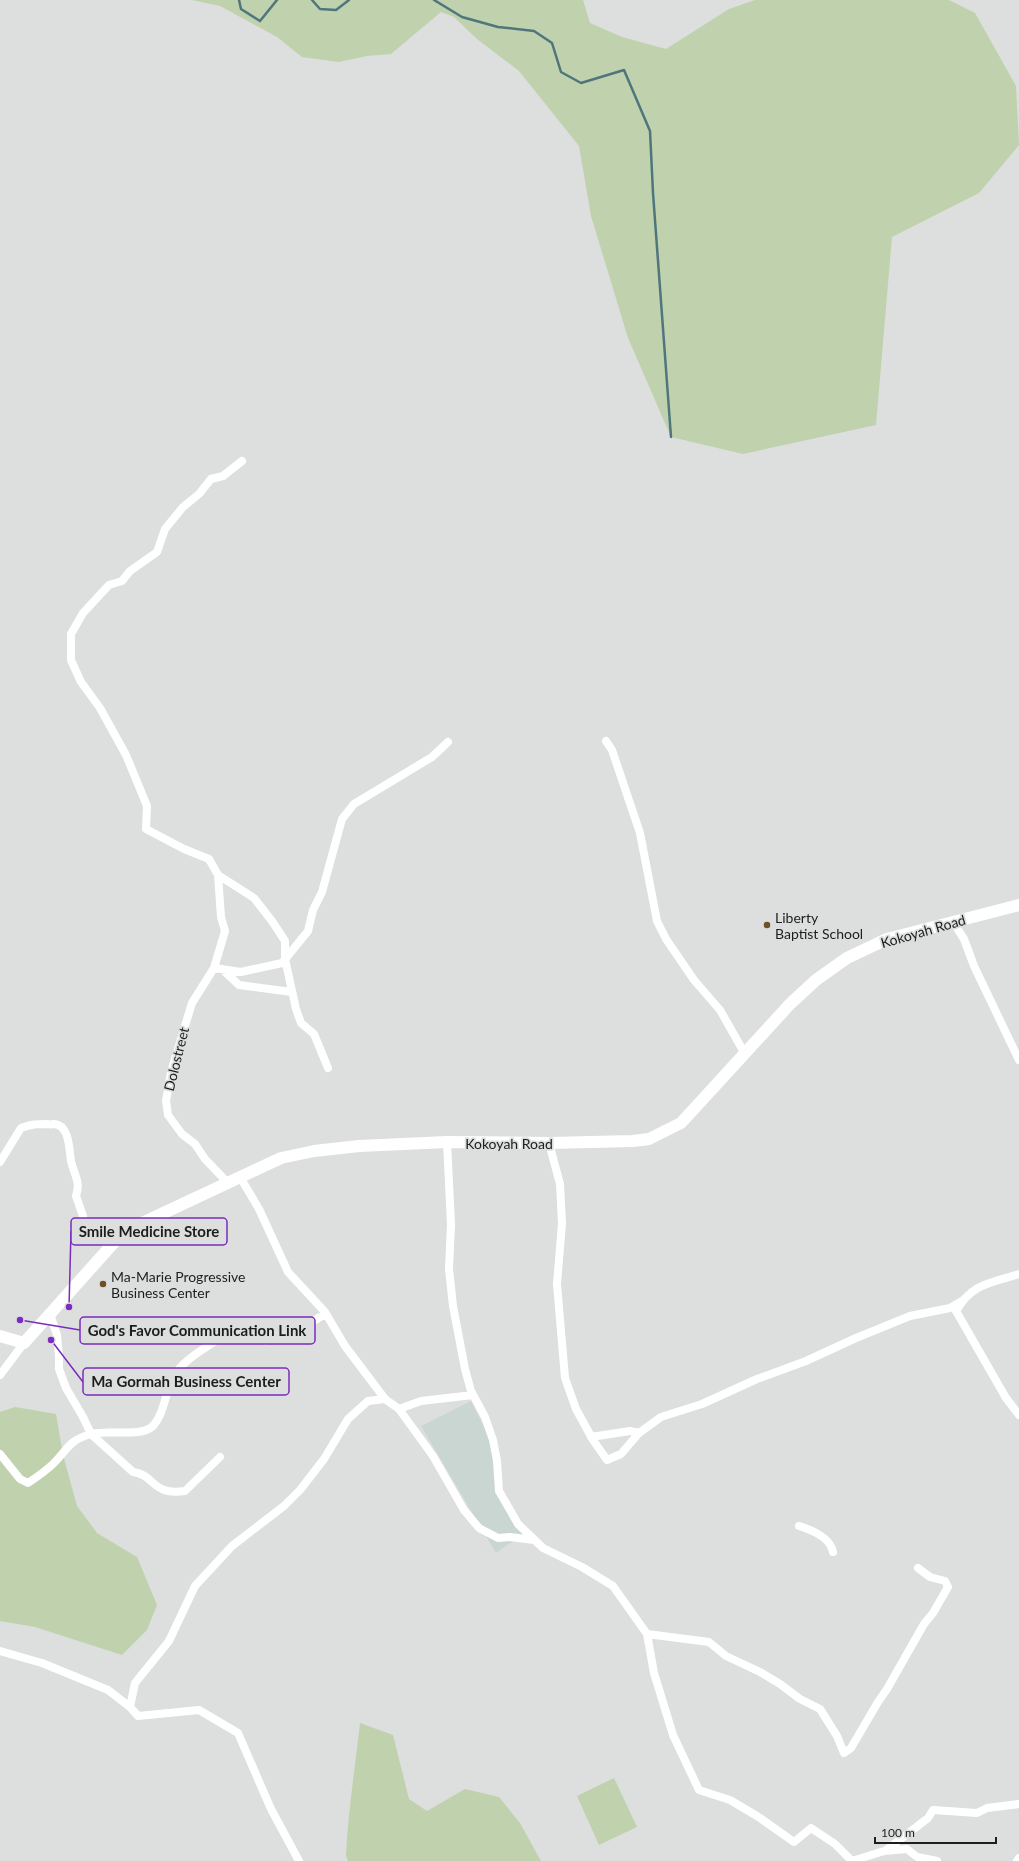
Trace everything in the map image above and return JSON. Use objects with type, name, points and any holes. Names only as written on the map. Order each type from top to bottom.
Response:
[{"type":"main road","name":"Kokoyah Road","points":[[24,1343],[118,1238],[138,1225],[281,1158],[314,1151],[359,1146],[447,1142],[633,1142],[654,1136],[681,1123],[790,1004],[816,980],[846,958],[887,939],[1019,905]]},
{"type":"main road","points":[[0,1336],[24,1343]]},
{"type":"street","points":[[242,461],[223,476],[211,479],[199,494],[183,507],[165,529],[157,552],[130,571],[122,581],[109,585],[82,613],[71,634],[71,660],[81,682],[100,708],[126,755],[146,806],[146,829],[184,849],[209,859],[218,875],[249,894],[262,906],[285,941],[285,959],[289,971],[292,992],[301,1022],[314,1034],[328,1068]]},
{"type":"street","points":[[606,741],[612,750],[640,833],[657,921],[666,939],[694,980],[720,1010],[745,1054]]},
{"type":"street","points":[[218,969],[242,972],[282,962],[308,931],[312,910],[322,892],[342,819],[354,804],[432,757],[448,742]]},
{"type":"street","name":"Dolostreet","points":[[218,875],[221,917],[225,931],[218,969],[192,1003],[171,1072],[166,1101],[168,1115],[182,1134],[195,1144],[205,1159],[228,1183]]},
{"type":"street","points":[[953,922],[964,939],[974,966],[1019,1060]]},
{"type":"street","points":[[218,969],[239,985],[292,992]]},
{"type":"street","points":[[0,1162],[21,1128],[34,1123],[55,1124],[60,1126],[66,1134],[71,1162],[79,1186],[76,1196],[83,1216]]},
{"type":"street","points":[[447,1142],[451,1224],[449,1269],[453,1306],[464,1369],[473,1395],[485,1417],[493,1440],[497,1461],[499,1491],[518,1524],[534,1540],[543,1548],[582,1567],[613,1586],[647,1634],[654,1673],[673,1735],[699,1790],[730,1800],[794,1842],[811,1828],[835,1844],[852,1861],[884,1851],[907,1849],[917,1857],[937,1861]]},
{"type":"street","points":[[549,1143],[560,1184],[562,1223],[557,1284],[566,1378],[576,1409],[591,1437],[607,1460],[621,1454],[639,1433],[661,1417],[702,1404],[756,1379],[806,1361],[856,1338],[910,1316],[950,1308],[979,1287],[1019,1274]]},
{"type":"street","points":[[240,1177],[259,1209],[288,1272],[326,1314],[345,1346],[385,1399],[398,1408],[433,1456],[464,1510],[479,1528],[498,1538],[510,1537],[534,1540]]},
{"type":"street","points":[[962,1300],[956,1311],[1006,1398],[1019,1415]]},
{"type":"street","points":[[50,1314],[57,1335],[60,1357],[59,1369],[66,1388],[91,1434],[133,1472],[142,1473],[164,1492],[185,1491],[220,1457]]},
{"type":"street","points":[[0,1454],[20,1479],[28,1483],[41,1475],[56,1462],[71,1442],[91,1434],[116,1431],[131,1433],[145,1431],[153,1426],[159,1415],[174,1376],[186,1361],[217,1341],[227,1332],[247,1335],[266,1341],[294,1333],[326,1314]]},
{"type":"street","name":"Kokoyah Road","points":[[0,1375],[24,1343]]},
{"type":"street","points":[[398,1408],[421,1401],[473,1395]]},
{"type":"street","points":[[130,1707],[135,1683],[168,1642],[195,1586],[232,1546],[284,1506],[300,1490],[324,1459],[348,1419],[368,1401],[385,1399]]},
{"type":"street","points":[[591,1437],[630,1432],[639,1433]]},
{"type":"street","points":[[799,1526],[813,1530],[832,1546],[833,1552]]},
{"type":"street","points":[[647,1634],[709,1642],[726,1656],[773,1680],[800,1699],[820,1709],[837,1736],[844,1753],[851,1748],[924,1624],[948,1587],[945,1581],[930,1577],[918,1568]]},
{"type":"street","points":[[0,1651],[42,1663],[108,1690],[130,1707],[138,1716],[199,1710],[238,1733],[271,1809],[299,1861]]},
{"type":"street","points":[[884,1851],[928,1818],[933,1810],[977,1813],[987,1808],[1019,1804]]},
{"type":"shaded area","points":[[471,1401],[498,1456],[498,1496],[524,1533],[496,1553],[421,1426]]},
{"type":"green space","points":[[192,0],[583,0],[590,23],[622,37],[666,49],[729,9],[755,0],[949,0],[975,13],[1016,86],[1019,145],[979,193],[892,237],[876,425],[743,454],[671,437],[628,338],[591,216],[579,146],[519,71],[477,39],[454,17],[441,12],[391,54],[367,56],[339,62],[302,57],[277,37],[220,6]]},
{"type":"green space","points":[[15,1407],[56,1414],[63,1455],[77,1506],[97,1533],[137,1557],[157,1605],[147,1630],[122,1655],[35,1627],[0,1621],[0,1412]]},
{"type":"green space","points":[[360,1723],[393,1735],[409,1799],[427,1811],[465,1789],[499,1797],[520,1823],[541,1861],[348,1861],[346,1856],[348,1823]]},
{"type":"green space","points":[[614,1778],[637,1827],[599,1845],[577,1796]]},
{"type":"waterway","points":[[239,0],[241,9],[260,21],[277,0]]},
{"type":"waterway","points":[[312,0],[320,9],[336,10],[349,0]]},
{"type":"waterway","points":[[434,0],[462,17],[498,27],[534,31],[552,43],[561,72],[581,83],[624,70],[650,131],[653,193],[671,437]]},
{"type":"place","name":"Liberty Baptist School","points":[[767,925]]},
{"type":"place","name":"Ma-Marie Progressive Business Center","points":[[103,1284]]},
{"type":"place","name":"Smile Medicine Store","points":[[69,1307]]},
{"type":"place","name":"God's Favor Communication Link","points":[[20,1320]]},
{"type":"place","name":"Ma Gormah Business Center","points":[[51,1340]]}]
